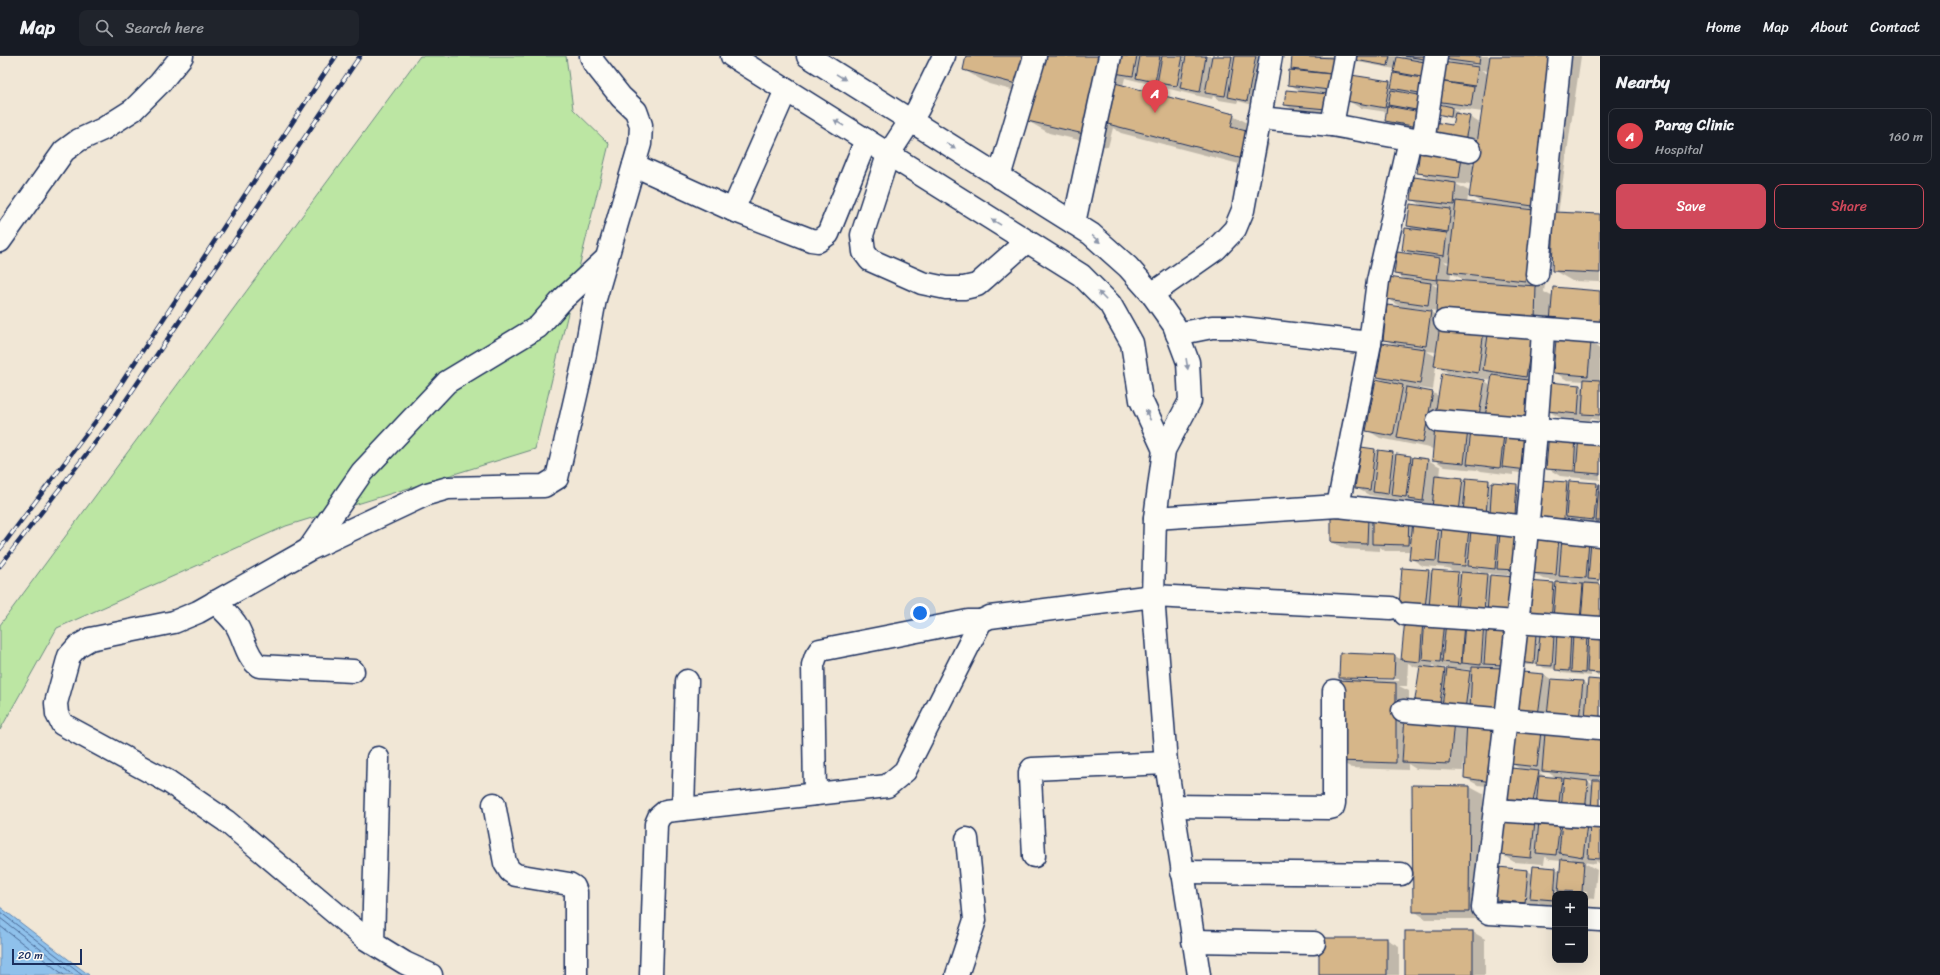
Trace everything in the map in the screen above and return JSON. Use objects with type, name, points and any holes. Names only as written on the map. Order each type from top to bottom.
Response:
[{"type":"street","points":[[0,241],[64,151],[80,140],[103,129],[133,110],[160,83],[182,56]]},
{"type":"street","points":[[431,975],[373,943],[226,821],[169,782],[62,724],[57,714],[56,703],[69,656],[78,646],[90,639],[174,622],[198,612],[308,550],[428,494],[448,488],[544,486],[557,478],[583,365],[594,299],[640,144],[641,125],[636,111],[621,97],[594,63],[592,56]]},
{"type":"street","points":[[732,56],[1081,275],[1110,304],[1132,343],[1141,400],[1164,450]]},
{"type":"street","points":[[808,56],[1091,234],[1128,267],[1152,294],[1174,325],[1188,362],[1190,401],[1164,450],[1155,518],[1153,596],[1166,762],[1199,975]]},
{"type":"street","points":[[944,56],[918,110],[888,155],[862,235],[864,252],[870,260],[922,283],[946,288],[964,288],[977,285],[1027,241]]},
{"type":"street","points":[[999,177],[1035,56]]},
{"type":"street","points":[[1074,223],[1110,56]]},
{"type":"street","points":[[1152,294],[1216,250],[1235,229],[1243,210],[1271,56]]},
{"type":"street","points":[[1332,126],[1345,56]]},
{"type":"street","points":[[1338,506],[1370,343],[1378,281],[1417,141],[1436,56]]},
{"type":"street","points":[[1537,274],[1560,56]]},
{"type":"street","points":[[733,210],[786,90]]},
{"type":"street","points":[[1259,118],[1332,126],[1470,150]]},
{"type":"street","points":[[634,165],[733,210],[811,240],[818,241],[828,234],[866,140]]},
{"type":"street","points":[[308,550],[362,472],[447,382],[538,327],[563,299],[607,258]]},
{"type":"street","points":[[1445,321],[1600,334]]},
{"type":"street","points":[[1177,334],[1212,327],[1233,327],[1370,343]]},
{"type":"street","points":[[1544,330],[1538,428],[1517,622],[1483,908],[1489,913],[1552,917]]},
{"type":"street","points":[[1438,421],[1600,434]]},
{"type":"street","points":[[1155,518],[1338,506],[1600,536]]},
{"type":"street","points":[[815,794],[814,665],[816,656],[820,650],[968,621],[981,621],[990,617],[1153,596],[1398,611],[1600,628]]},
{"type":"street","points":[[216,602],[235,624],[250,655],[259,666],[353,671]]},
{"type":"street","points":[[651,975],[656,824],[659,817],[666,811],[887,786],[905,771],[981,621]]},
{"type":"street","points":[[683,809],[687,681]]},
{"type":"street","points":[[1172,806],[1333,807],[1334,691]]},
{"type":"street","points":[[1403,711],[1600,728]]},
{"type":"street","points":[[373,943],[378,758]]},
{"type":"street","points":[[1034,856],[1030,777],[1030,772],[1032,769],[1166,762]]},
{"type":"street","points":[[494,804],[505,863],[510,870],[516,875],[569,884],[574,887],[576,892],[576,975]]},
{"type":"street","points":[[1495,810],[1600,817]]},
{"type":"street","points":[[957,975],[975,920],[967,839]]},
{"type":"street","points":[[1182,872],[1401,874]]},
{"type":"street","points":[[1588,919],[1600,920]]},
{"type":"street","points":[[1193,942],[1314,943]]},
{"type":"green space","points":[[420,56],[566,56],[573,109],[609,144],[535,449],[286,526],[57,628],[0,730],[0,625]]},
{"type":"water","points":[[0,907],[89,975],[0,975]]},
{"type":"building","points":[[966,56],[1028,56],[1020,85],[963,70]]},
{"type":"building","points":[[1041,56],[1103,56],[1084,134],[1023,120]]},
{"type":"building","points":[[1117,56],[1137,56],[1133,76],[1114,73]]},
{"type":"building","points":[[1140,56],[1160,56],[1155,82],[1136,78]]},
{"type":"building","points":[[1162,56],[1183,56],[1177,86],[1157,83]]},
{"type":"building","points":[[1186,56],[1206,56],[1200,92],[1180,88]]},
{"type":"building","points":[[1212,56],[1232,56],[1225,96],[1205,93]]},
{"type":"building","points":[[1235,56],[1256,56],[1247,101],[1228,97]]},
{"type":"building","points":[[1292,56],[1334,58],[1332,74],[1291,69]]},
{"type":"building","points":[[1351,56],[1390,56],[1388,66],[1350,59]]},
{"type":"building","points":[[1405,56],[1431,56],[1430,60]]},
{"type":"building","points":[[1444,56],[1480,56],[1479,64],[1443,59]]},
{"type":"building","points":[[1490,56],[1554,56],[1533,206],[1469,197]]},
{"type":"building","points":[[1397,57],[1430,63],[1427,78],[1394,72]]},
{"type":"building","points":[[1442,62],[1478,67],[1475,86],[1439,81]]},
{"type":"building","points":[[1289,70],[1331,74],[1329,90],[1288,85]]},
{"type":"building","points":[[1394,73],[1427,79],[1425,94],[1391,88]]},
{"type":"building","points":[[1351,75],[1390,81],[1385,108],[1346,101]]},
{"type":"building","points":[[1438,81],[1474,87],[1471,106],[1435,101]]},
{"type":"building","points":[[1111,82],[1234,114],[1231,127],[1250,132],[1243,159],[1100,122]]},
{"type":"building","points":[[1286,90],[1328,94],[1326,109],[1284,105]]},
{"type":"building","points":[[1391,90],[1424,96],[1422,111],[1388,105]]},
{"type":"building","points":[[1439,104],[1452,107],[1451,117],[1437,114]]},
{"type":"building","points":[[1387,106],[1421,112],[1418,127],[1385,121]]},
{"type":"building","points":[[1455,113],[1470,116],[1465,141],[1432,134],[1434,122],[1452,125]]},
{"type":"building","points":[[1420,150],[1462,156],[1459,178],[1417,173]]},
{"type":"building","points":[[1414,177],[1456,183],[1454,205],[1411,200]]},
{"type":"building","points":[[1456,201],[1534,210],[1525,281],[1448,272]]},
{"type":"building","points":[[1410,204],[1451,209],[1448,232],[1407,226]]},
{"type":"building","points":[[1554,212],[1600,214],[1600,273],[1552,271]]},
{"type":"building","points":[[1405,228],[1447,233],[1444,256],[1402,250]]},
{"type":"building","points":[[1397,252],[1440,258],[1437,280],[1394,274]]},
{"type":"building","points":[[1388,277],[1431,283],[1428,305],[1386,299]]},
{"type":"building","points":[[1438,279],[1536,286],[1535,320],[1436,314]]},
{"type":"building","points":[[1553,287],[1600,291],[1600,325],[1550,322]]},
{"type":"building","points":[[1387,305],[1431,311],[1426,346],[1383,340]]},
{"type":"building","points":[[1440,325],[1484,331],[1478,373],[1434,366]]},
{"type":"building","points":[[1489,328],[1533,335],[1526,377],[1483,370]]},
{"type":"building","points":[[1556,340],[1591,342],[1588,376],[1553,373]]},
{"type":"building","points":[[1382,343],[1425,349],[1420,384],[1377,377]]},
{"type":"building","points":[[1442,373],[1485,380],[1478,422],[1435,415]]},
{"type":"building","points":[[1492,375],[1535,381],[1529,423],[1485,417]]},
{"type":"building","points":[[1376,379],[1403,385],[1393,436],[1366,431]]},
{"type":"building","points":[[1584,379],[1600,380],[1600,415],[1582,414]]},
{"type":"building","points":[[1549,382],[1580,385],[1578,414],[1547,411]]},
{"type":"building","points":[[1406,387],[1433,392],[1423,443],[1397,438]]},
{"type":"building","points":[[1435,426],[1468,430],[1464,463],[1432,460]]},
{"type":"building","points":[[1471,431],[1504,434],[1500,468],[1467,464]]},
{"type":"building","points":[[1549,432],[1576,434],[1574,471],[1546,469]]},
{"type":"building","points":[[1506,433],[1531,436],[1527,470],[1502,467]]},
{"type":"building","points":[[1579,436],[1600,438],[1600,474],[1576,472]]},
{"type":"building","points":[[1361,447],[1375,449],[1370,490],[1355,488]]},
{"type":"building","points":[[1378,450],[1393,452],[1388,494],[1373,492]]},
{"type":"building","points":[[1396,454],[1411,456],[1406,497],[1391,495]]},
{"type":"building","points":[[1413,457],[1428,459],[1423,501],[1408,499]]},
{"type":"building","points":[[1435,475],[1463,478],[1459,512],[1432,509]]},
{"type":"building","points":[[1466,478],[1489,480],[1486,514],[1463,513]]},
{"type":"building","points":[[1539,480],[1567,482],[1564,519],[1537,517]]},
{"type":"building","points":[[1569,481],[1597,483],[1594,520],[1566,517]]},
{"type":"building","points":[[1492,482],[1517,484],[1515,515],[1490,513]]},
{"type":"building","points":[[1599,484],[1600,521],[1596,521]]},
{"type":"building","points":[[1331,516],[1368,517],[1367,544],[1331,542]]},
{"type":"building","points":[[1372,517],[1409,518],[1408,545],[1372,544]]},
{"type":"building","points":[[1413,521],[1439,524],[1436,561],[1409,559]]},
{"type":"building","points":[[1442,526],[1469,529],[1465,566],[1439,564]]},
{"type":"building","points":[[1471,529],[1498,531],[1495,569],[1468,566]]},
{"type":"building","points":[[1500,532],[1519,534],[1516,570],[1497,569]]},
{"type":"building","points":[[1533,535],[1559,537],[1556,575],[1530,573]]},
{"type":"building","points":[[1562,538],[1589,540],[1586,578],[1559,576]]},
{"type":"building","points":[[1591,541],[1600,542],[1600,580],[1588,579]]},
{"type":"building","points":[[1402,568],[1429,570],[1425,608],[1399,606]]},
{"type":"building","points":[[1432,570],[1458,572],[1455,609],[1429,607]]},
{"type":"building","points":[[1461,572],[1487,574],[1484,612],[1457,610]]},
{"type":"building","points":[[1490,575],[1516,577],[1513,615],[1487,613]]},
{"type":"building","points":[[1527,581],[1554,583],[1551,621],[1524,619]]},
{"type":"building","points":[[1556,582],[1583,584],[1580,621],[1553,619]]},
{"type":"building","points":[[1584,583],[1600,584],[1600,622],[1581,621]]},
{"type":"building","points":[[1425,618],[1444,620],[1440,662],[1422,660]]},
{"type":"building","points":[[1405,619],[1423,620],[1420,662],[1401,660]]},
{"type":"building","points":[[1446,621],[1464,622],[1461,664],[1442,662]]},
{"type":"building","points":[[1465,621],[1484,623],[1481,665],[1462,663]]},
{"type":"building","points":[[1487,622],[1506,624],[1503,665],[1484,664]]},
{"type":"building","points":[[1557,631],[1571,632],[1569,671],[1555,670]]},
{"type":"building","points":[[1522,632],[1536,633],[1534,664],[1519,662]]},
{"type":"building","points":[[1573,633],[1587,634],[1585,673],[1571,672]]},
{"type":"building","points":[[1589,633],[1600,634],[1600,673],[1587,672]]},
{"type":"building","points":[[1540,635],[1554,636],[1552,666],[1537,665]]},
{"type":"building","points":[[1340,653],[1395,655],[1394,679],[1339,678]]},
{"type":"building","points":[[1420,666],[1445,669],[1439,709],[1414,706]]},
{"type":"building","points":[[1472,667],[1504,668],[1500,712],[1470,710]]},
{"type":"building","points":[[1447,668],[1470,671],[1465,710],[1442,707]]},
{"type":"building","points":[[1522,672],[1544,674],[1538,715],[1516,711]]},
{"type":"building","points":[[1551,679],[1583,681],[1579,720],[1547,716]]},
{"type":"building","points":[[1588,679],[1600,680],[1600,720],[1585,718]]},
{"type":"building","points":[[1338,680],[1396,683],[1396,763],[1338,761]]},
{"type":"building","points":[[1405,716],[1454,720],[1450,764],[1402,762]]},
{"type":"building","points":[[1467,721],[1497,724],[1492,782],[1464,778]]},
{"type":"building","points":[[1515,729],[1541,731],[1537,767],[1511,764]]},
{"type":"building","points":[[1545,733],[1600,737],[1600,776],[1542,771]]},
{"type":"building","points":[[1511,768],[1539,771],[1532,807],[1506,804]]},
{"type":"building","points":[[1539,776],[1562,778],[1558,810],[1536,807]]},
{"type":"building","points":[[1564,778],[1588,781],[1585,813],[1561,810]]},
{"type":"building","points":[[1593,780],[1600,780],[1600,810],[1591,809]]},
{"type":"building","points":[[1412,785],[1470,786],[1469,912],[1413,912]]},
{"type":"building","points":[[1504,819],[1535,821],[1531,858],[1500,855]]},
{"type":"building","points":[[1539,821],[1560,823],[1556,855],[1536,853]]},
{"type":"building","points":[[1562,821],[1587,824],[1583,857],[1559,853]]},
{"type":"building","points":[[1590,824],[1600,824],[1600,859],[1588,858]]},
{"type":"building","points":[[1561,859],[1584,861],[1582,891],[1558,891]]},
{"type":"building","points":[[1533,866],[1556,868],[1555,891],[1552,891],[1552,900],[1530,898]]},
{"type":"building","points":[[1498,867],[1528,870],[1525,903],[1495,900]]},
{"type":"building","points":[[1405,931],[1473,931],[1473,975],[1405,975]]},
{"type":"building","points":[[1319,938],[1387,938],[1387,975],[1319,975]]},
{"type":"railway","points":[[0,549],[101,414],[336,56]]},
{"type":"railway","points":[[0,566],[111,422],[360,56]]},
{"type":"place","name":"Parag Clinic","points":[[1155,113]]}]
